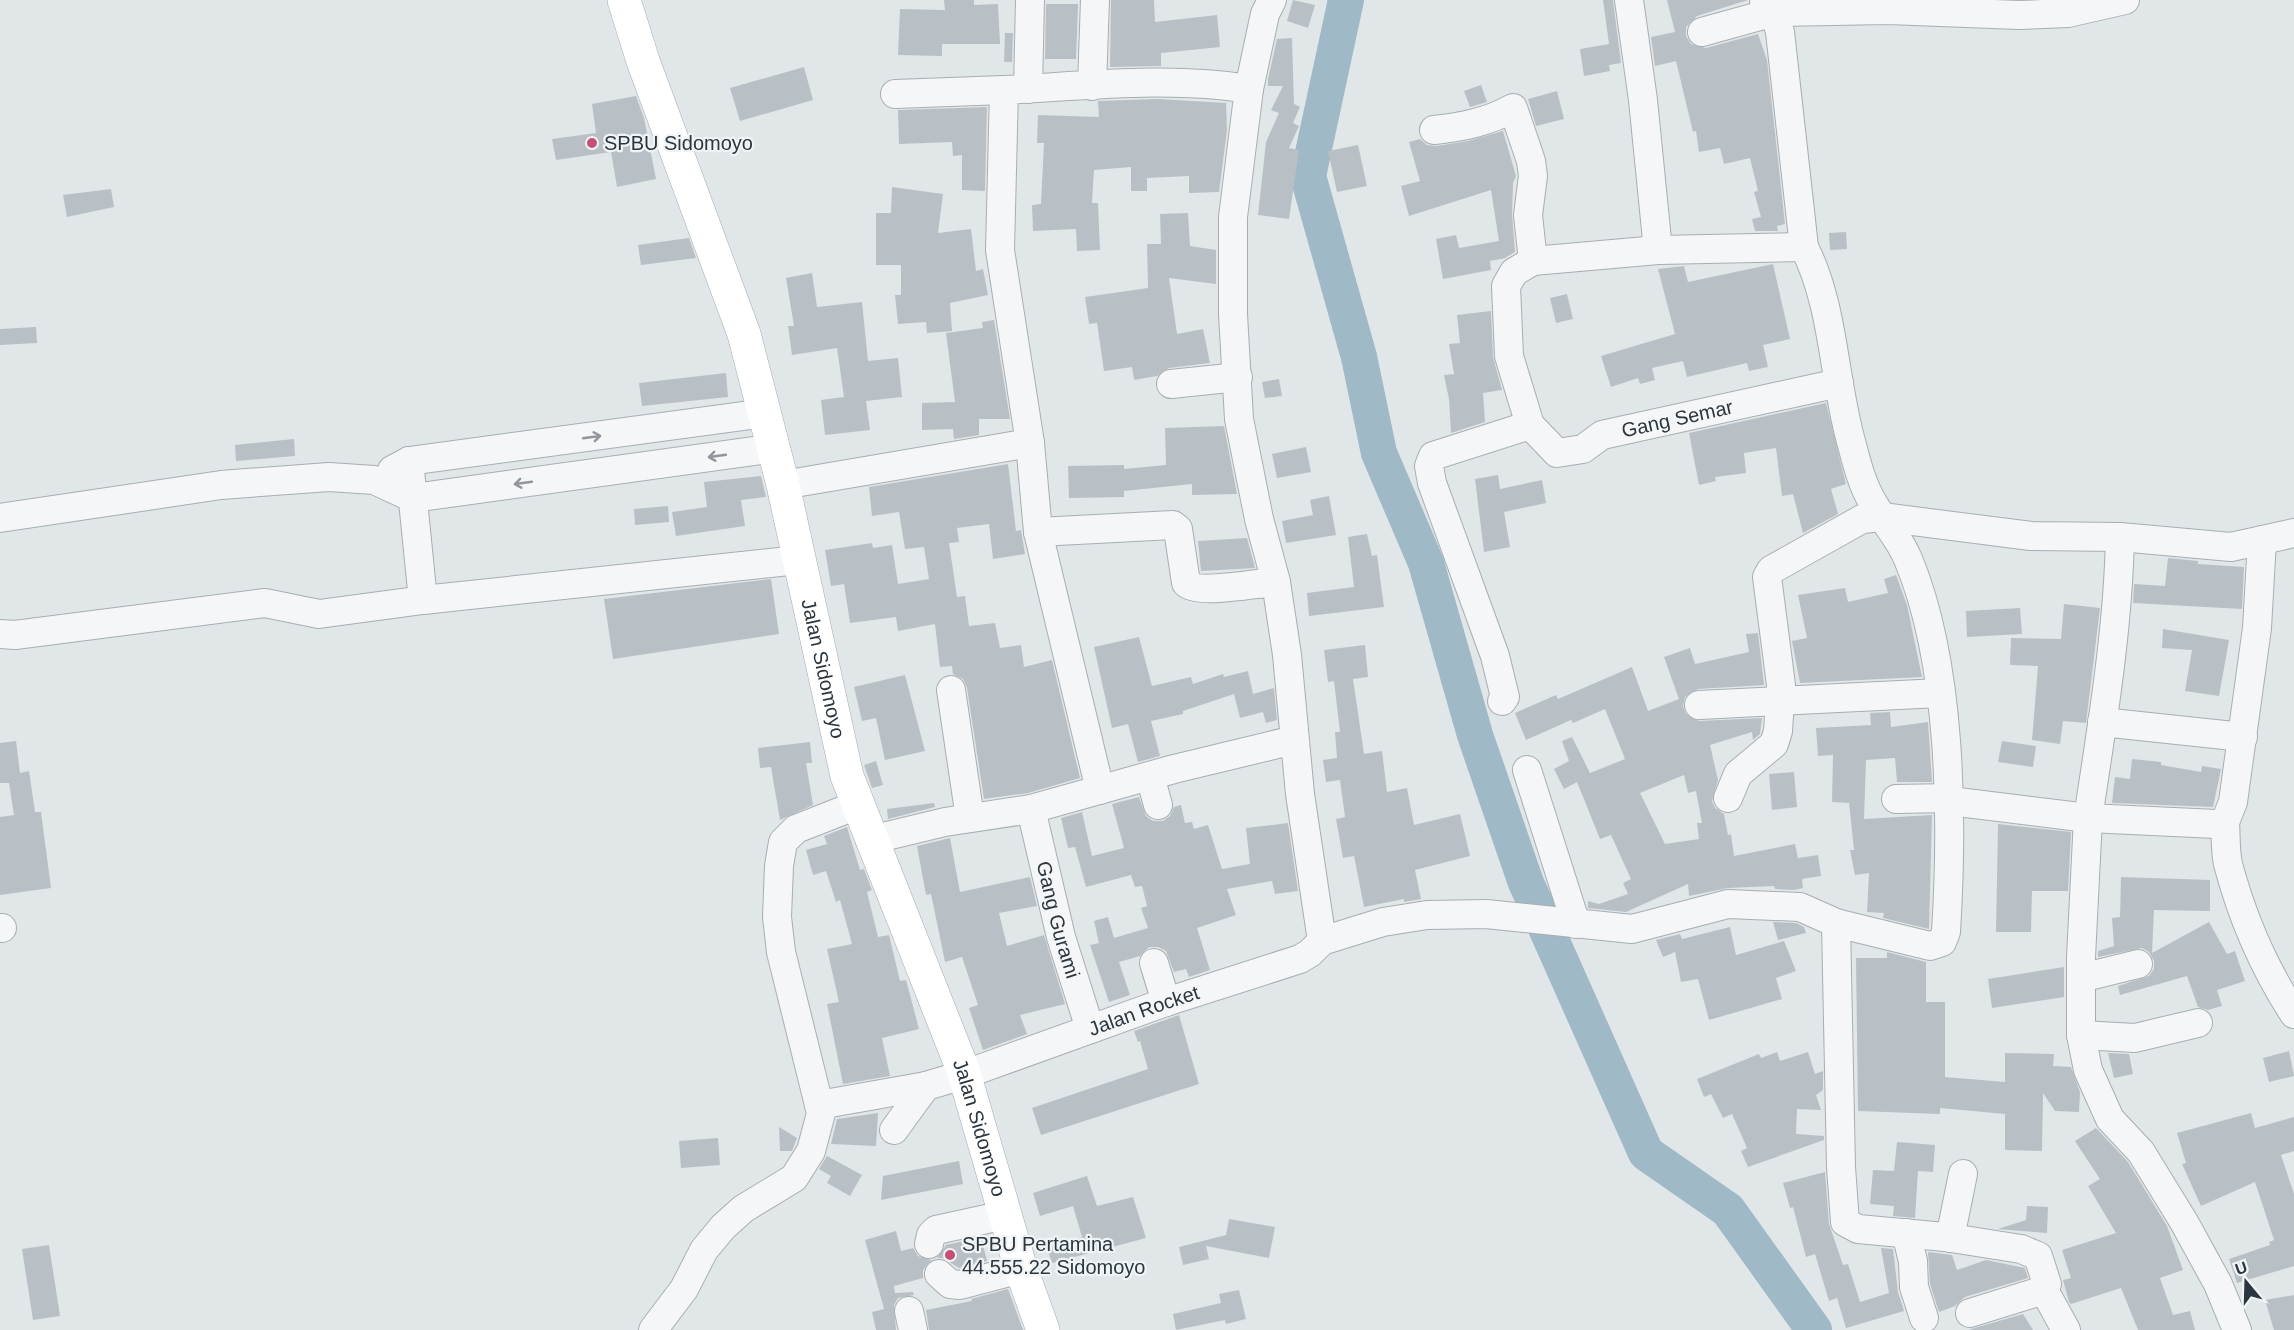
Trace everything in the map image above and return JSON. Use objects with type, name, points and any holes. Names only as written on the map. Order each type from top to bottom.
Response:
[{"type":"main road","name":"Jalan Sidomoyo","points":[[624,0],[643,61],[744,334],[775,448],[844,765],[870,840],[963,1075],[1021,1269],[1043,1330]]},
{"type":"street","points":[[1030,0],[1016,90],[1000,250],[1030,443],[1038,532],[1100,790]]},
{"type":"street","points":[[1092,86],[1095,0]]},
{"type":"street","points":[[1272,0],[1265,14],[1249,89],[1233,217],[1233,314],[1239,420],[1259,519],[1276,582],[1287,655],[1294,740],[1322,941],[1383,922],[1454,913],[1632,930],[1728,904],[1800,908],[1836,923],[1930,946],[1942,942],[1946,932],[1950,880],[1950,800],[1940,693],[1929,629],[1908,559],[1893,530],[1882,517],[1864,486],[1851,443],[1817,274],[1804,247],[1780,32],[1769,6]]},
{"type":"street","points":[[1629,0],[1643,100],[1658,250]]},
{"type":"street","points":[[1702,32],[1769,6],[2019,15],[2068,14],[2125,0]]},
{"type":"street","points":[[896,94],[1092,86],[1221,84],[1249,89]]},
{"type":"street","points":[[1434,130],[1465,126],[1495,117],[1513,108],[1531,161],[1533,176],[1528,215],[1533,261]]},
{"type":"street","points":[[1502,701],[1505,698],[1495,656],[1432,483],[1429,466],[1433,456],[1530,425],[1509,356],[1504,292],[1507,281],[1514,272],[1533,261],[1658,250],[1804,247]]},
{"type":"street","points":[[1170,384],[1238,377]]},
{"type":"street","name":"Gang Semar","points":[[1530,425],[1557,453],[1583,449],[1602,435],[1839,383]]},
{"type":"street","points":[[374,480],[409,462],[765,413]]},
{"type":"street","points":[[783,485],[1030,443]]},
{"type":"street","points":[[0,518],[221,485],[329,477],[374,480],[413,498],[775,448]]},
{"type":"street","points":[[409,462],[423,600]]},
{"type":"street","points":[[1728,798],[1732,785],[1743,768],[1774,744],[1781,700],[1766,582],[1768,573],[1862,519],[1882,517],[2031,536],[2120,537],[2231,547],[2294,533]]},
{"type":"street","points":[[1038,532],[1173,525],[1178,529],[1186,583],[1191,587],[1208,588],[1276,582]]},
{"type":"street","points":[[2120,537],[2119,579],[2088,818],[2081,978],[2081,1035],[2088,1070],[2101,1102],[2110,1119],[2140,1152],[2184,1222],[2218,1284],[2236,1330]]},
{"type":"street","points":[[2262,540],[2257,628],[2243,736],[2231,811],[2226,822],[2228,862],[2257,949],[2275,985],[2294,1014]]},
{"type":"street","points":[[0,634],[15,635],[254,604],[281,604],[319,614],[423,600],[798,560]]},
{"type":"street","points":[[951,690],[970,818]]},
{"type":"street","points":[[1699,705],[1940,693]]},
{"type":"street","points":[[2102,722],[2243,736]]},
{"type":"street","points":[[870,840],[970,818],[1031,809],[1294,740]]},
{"type":"street","points":[[1527,770],[1576,924]]},
{"type":"street","points":[[1150,776],[1158,805]]},
{"type":"street","points":[[1896,799],[1950,800],[2088,818],[2226,822]]},
{"type":"street","points":[[652,1330],[684,1289],[704,1250],[723,1227],[743,1209],[794,1178],[811,1151],[821,1113],[781,952],[777,917],[779,866],[783,842],[796,829],[857,805]]},
{"type":"street","name":"Gang Gurami","points":[[1031,809],[1061,937],[1090,1029]]},
{"type":"street","points":[[1836,923],[1845,1222],[1858,1229],[1950,1238],[2032,1252],[2038,1256],[2047,1284],[2044,1290],[1970,1313]]},
{"type":"street","name":"Jalan Rocket","points":[[819,1105],[926,1086],[963,1075],[1166,1002],[1300,959],[1322,941]]},
{"type":"street","points":[[1154,963],[1166,1002]]},
{"type":"street","points":[[2081,978],[2138,964]]},
{"type":"street","points":[[2081,1035],[2135,1038],[2198,1023]]},
{"type":"street","points":[[894,1130],[926,1086]]},
{"type":"street","points":[[1950,1238],[1964,1174]]},
{"type":"street","points":[[929,1244],[936,1230],[1005,1215]]},
{"type":"street","points":[[1906,1233],[1912,1250],[1914,1287],[1924,1318]]},
{"type":"street","points":[[939,1274],[950,1284],[960,1285],[1021,1269]]},
{"type":"street","points":[[2044,1290],[2066,1330]]},
{"type":"building","points":[[944,0],[974,0],[974,5],[998,4],[1000,44],[942,44],[942,56],[898,55],[900,9],[945,10]]},
{"type":"building","points":[[1111,0],[1154,0],[1155,22],[1217,15],[1220,47],[1161,53],[1161,66],[1110,67]]},
{"type":"building","points":[[1293,0],[1315,5],[1308,28],[1287,21]]},
{"type":"building","points":[[1603,0],[1613,0],[1621,63],[1609,65],[1610,71],[1584,76],[1580,49],[1609,44]]},
{"type":"building","points":[[1667,0],[1748,0],[1697,16],[1686,27],[1686,36],[1691,44],[1706,48],[1758,34],[1767,60],[1785,224],[1777,226],[1778,231],[1755,231],[1752,219],[1761,217],[1754,192],[1758,191],[1750,158],[1724,164],[1720,148],[1699,152],[1696,131],[1693,132],[1676,61],[1655,66],[1651,37],[1675,32]]},
{"type":"building","points":[[1046,4],[1078,4],[1076,59],[1045,59]]},
{"type":"building","points":[[1005,33],[1013,33],[1012,62],[1004,62]]},
{"type":"building","points":[[1292,38],[1294,104],[1300,107],[1293,123],[1299,126],[1289,148],[1299,150],[1289,219],[1258,215],[1266,142],[1279,113],[1271,110],[1283,86],[1268,86],[1268,79],[1277,39]]},
{"type":"building","points":[[804,67],[813,100],[740,121],[730,88]]},
{"type":"building","points":[[1481,85],[1487,102],[1470,107],[1464,91]]},
{"type":"building","points":[[1557,91],[1564,119],[1536,126],[1528,99]]},
{"type":"building","points":[[636,96],[644,118],[656,179],[617,187],[611,152],[556,160],[552,139],[596,133],[592,104]]},
{"type":"building","points":[[1158,99],[1226,103],[1227,130],[1219,192],[1189,193],[1189,176],[1147,178],[1147,191],[1131,191],[1131,167],[1094,170],[1092,203],[1098,203],[1100,250],[1077,251],[1076,229],[1033,231],[1032,205],[1041,204],[1044,143],[1037,143],[1038,115],[1099,117],[1098,101]]},
{"type":"building","points":[[987,107],[985,191],[962,190],[962,155],[953,156],[952,142],[899,144],[898,110]]},
{"type":"building","points":[[1503,131],[1516,176],[1513,183],[1512,213],[1515,252],[1505,258],[1490,261],[1491,270],[1443,279],[1436,239],[1456,235],[1459,248],[1499,241],[1491,190],[1409,216],[1401,186],[1420,181],[1409,142],[1420,139],[1427,145],[1436,146],[1468,141]]},
{"type":"building","points":[[1358,145],[1367,186],[1337,192],[1328,151]]},
{"type":"building","points":[[892,187],[943,194],[938,233],[971,229],[976,271],[983,269],[988,295],[950,303],[952,331],[927,333],[926,322],[898,324],[895,295],[901,295],[901,265],[876,265],[876,213],[891,213]]},
{"type":"building","points":[[111,189],[114,207],[67,217],[63,195]]},
{"type":"building","points":[[1188,213],[1190,246],[1216,250],[1216,284],[1169,278],[1177,334],[1203,329],[1210,363],[1169,368],[1157,376],[1134,380],[1132,367],[1104,371],[1097,323],[1089,324],[1085,297],[1148,288],[1147,244],[1161,244],[1160,214]]},
{"type":"building","points":[[1846,232],[1847,249],[1830,250],[1829,233]]},
{"type":"building","points":[[689,238],[696,258],[641,265],[638,245]]},
{"type":"building","points":[[1773,264],[1790,339],[1763,345],[1768,367],[1749,371],[1747,363],[1687,377],[1683,361],[1652,368],[1655,380],[1640,384],[1638,378],[1611,387],[1601,356],[1675,334],[1658,269],[1684,266],[1688,282]]},
{"type":"building","points":[[812,273],[817,307],[862,302],[868,361],[898,358],[902,397],[866,401],[870,430],[825,435],[821,400],[844,397],[837,348],[792,355],[788,326],[794,326],[786,278]]},
{"type":"building","points":[[1567,294],[1573,319],[1556,323],[1550,298]]},
{"type":"building","points":[[1491,311],[1493,357],[1502,390],[1483,393],[1485,422],[1451,433],[1449,399],[1444,375],[1454,374],[1449,344],[1460,343],[1457,315]]},
{"type":"building","points":[[994,320],[1010,419],[979,419],[979,435],[954,439],[953,429],[922,430],[922,403],[955,402],[946,333],[983,328],[982,322]]},
{"type":"building","points":[[36,327],[37,343],[0,345],[0,329]]},
{"type":"building","points":[[726,373],[728,397],[642,406],[639,383]]},
{"type":"building","points":[[1279,379],[1282,396],[1265,398],[1262,382]]},
{"type":"building","points":[[1826,403],[1846,484],[1831,489],[1838,514],[1803,533],[1793,494],[1782,496],[1776,448],[1744,453],[1746,473],[1715,477],[1716,481],[1699,485],[1689,433]]},
{"type":"building","points":[[1224,426],[1237,494],[1192,495],[1192,484],[1124,491],[1124,497],[1069,498],[1068,466],[1124,465],[1124,469],[1166,465],[1165,428]]},
{"type":"building","points":[[294,439],[295,456],[236,461],[235,445]]},
{"type":"building","points":[[1306,447],[1311,472],[1277,478],[1272,454]]},
{"type":"building","points":[[1008,464],[1016,531],[1021,530],[1025,554],[993,559],[989,524],[957,528],[959,542],[949,543],[957,597],[965,596],[969,626],[995,623],[1000,648],[1021,645],[1024,667],[1052,660],[1080,778],[1028,793],[984,799],[967,688],[963,679],[953,674],[952,666],[940,667],[935,624],[898,631],[896,617],[850,623],[844,584],[831,586],[825,550],[872,543],[873,548],[892,545],[898,584],[929,579],[924,547],[905,549],[899,512],[872,516],[869,487]]},
{"type":"building","points":[[1498,475],[1500,489],[1542,480],[1546,503],[1504,512],[1510,547],[1484,552],[1475,479]]},
{"type":"building","points":[[761,476],[766,497],[741,500],[745,526],[676,536],[672,512],[707,507],[704,482]]},
{"type":"building","points":[[1329,496],[1336,535],[1286,543],[1282,521],[1313,515],[1310,500]]},
{"type":"building","points":[[668,506],[669,522],[635,525],[634,509]]},
{"type":"building","points":[[1367,534],[1372,556],[1377,555],[1384,607],[1309,616],[1307,593],[1354,587],[1348,537]]},
{"type":"building","points":[[1247,538],[1255,568],[1201,571],[1198,541]]},
{"type":"building","points":[[2168,558],[2198,561],[2198,564],[2244,567],[2242,609],[2133,603],[2134,584],[2165,586]]},
{"type":"building","points":[[1896,575],[1907,605],[1922,677],[1800,683],[1792,641],[1807,638],[1798,595],[1845,588],[1848,602],[1888,593],[1884,579]]},
{"type":"building","points":[[771,579],[779,634],[613,659],[604,599]]},
{"type":"building","points":[[2064,604],[2100,608],[2086,723],[2063,721],[2060,744],[2032,740],[2038,666],[2010,665],[2011,638],[2061,639]]},
{"type":"building","points":[[2020,608],[2022,634],[1967,637],[1966,611]]},
{"type":"building","points":[[2163,629],[2229,640],[2219,696],[2185,691],[2192,650],[2162,648]]},
{"type":"building","points":[[1758,633],[1764,685],[1698,689],[1685,697],[1683,706],[1686,714],[1699,721],[1762,718],[1760,734],[1753,740],[1752,732],[1710,745],[1718,780],[1712,801],[1715,808],[1724,814],[1728,835],[1731,834],[1734,856],[1795,844],[1798,858],[1818,855],[1821,876],[1802,879],[1803,888],[1794,890],[1775,889],[1774,886],[1728,888],[1689,896],[1688,884],[1626,912],[1588,908],[1588,901],[1599,904],[1628,894],[1623,883],[1631,879],[1611,835],[1600,839],[1577,782],[1564,789],[1554,769],[1569,761],[1562,741],[1572,737],[1590,773],[1625,759],[1605,709],[1573,723],[1571,720],[1526,740],[1515,713],[1556,695],[1558,699],[1632,667],[1648,711],[1679,699],[1664,657],[1690,648],[1695,664],[1749,652],[1746,634]],"holes":[[[1684,775],[1688,793],[1696,791],[1702,823],[1697,823],[1699,839],[1665,844],[1640,793]]]},
{"type":"building","points":[[1139,637],[1152,686],[1191,677],[1193,684],[1223,674],[1224,677],[1248,671],[1253,694],[1274,688],[1277,720],[1266,723],[1263,712],[1240,718],[1234,694],[1183,711],[1183,714],[1151,721],[1160,756],[1138,762],[1128,724],[1112,728],[1094,647]]},
{"type":"building","points":[[1365,645],[1368,677],[1353,679],[1364,754],[1382,751],[1387,792],[1407,788],[1414,825],[1460,814],[1470,856],[1415,870],[1421,899],[1404,902],[1404,899],[1364,907],[1354,856],[1343,858],[1336,819],[1345,817],[1340,780],[1326,782],[1323,760],[1337,758],[1335,732],[1340,732],[1334,681],[1328,682],[1324,650]]},
{"type":"building","points":[[905,675],[925,751],[885,760],[876,718],[862,721],[854,687]]},
{"type":"building","points":[[1890,712],[1891,727],[1928,722],[1932,782],[1897,782],[1895,758],[1866,760],[1864,819],[1932,815],[1929,929],[1883,918],[1884,913],[1867,912],[1869,873],[1855,875],[1850,850],[1854,850],[1849,803],[1832,802],[1833,755],[1818,756],[1816,728],[1871,725],[1870,713]]},
{"type":"building","points":[[16,741],[20,773],[29,771],[35,812],[41,812],[51,888],[0,895],[0,817],[14,815],[9,783],[0,783],[0,743]]},
{"type":"building","points":[[2002,741],[2036,746],[2033,767],[1998,762]]},
{"type":"building","points":[[810,742],[812,763],[806,763],[813,805],[780,820],[771,767],[760,768],[758,748]]},
{"type":"building","points":[[2132,759],[2161,762],[2161,765],[2201,772],[2202,766],[2221,769],[2213,807],[2112,803],[2115,777],[2130,779]]},
{"type":"building","points":[[876,761],[883,785],[872,788],[864,765]]},
{"type":"building","points":[[1794,772],[1797,807],[1772,810],[1769,774]]},
{"type":"building","points":[[1139,797],[1146,816],[1153,821],[1163,821],[1170,816],[1174,807],[1181,805],[1185,823],[1192,822],[1194,829],[1208,825],[1222,869],[1250,864],[1246,828],[1288,823],[1298,891],[1275,894],[1272,881],[1227,889],[1236,915],[1197,928],[1210,970],[1189,977],[1186,969],[1174,972],[1166,951],[1158,947],[1149,947],[1140,956],[1119,962],[1130,995],[1109,1002],[1090,945],[1099,943],[1094,921],[1108,917],[1114,938],[1148,928],[1141,908],[1147,906],[1142,886],[1135,887],[1131,875],[1086,887],[1075,847],[1068,848],[1061,818],[1082,812],[1092,856],[1124,848],[1112,804]]},
{"type":"building","points":[[934,803],[935,807],[888,819],[887,809]]},
{"type":"building","points":[[1998,824],[2071,832],[2068,891],[2032,891],[2031,932],[1996,932]]},
{"type":"building","points":[[847,827],[860,870],[864,869],[872,890],[867,892],[878,937],[889,935],[900,981],[906,980],[919,1029],[882,1038],[890,1076],[843,1084],[827,1004],[839,1002],[827,949],[852,944],[840,900],[836,902],[826,871],[813,875],[806,850],[827,844],[824,836]]},
{"type":"building","points":[[950,838],[960,892],[1030,877],[1037,906],[999,913],[1007,946],[1044,935],[1065,1004],[1020,1015],[1027,1034],[983,1050],[969,1008],[978,1005],[962,957],[945,962],[931,894],[926,895],[917,846]]},
{"type":"building","points":[[2121,877],[2210,880],[2210,911],[2154,910],[2152,953],[2209,922],[2227,954],[2235,951],[2245,981],[2217,990],[2222,1006],[2208,1010],[2198,1007],[2187,976],[2120,995],[2118,986],[2149,976],[2154,969],[2154,961],[2149,952],[2142,948],[2098,957],[2098,951],[2114,946],[2112,918],[2120,917]]},
{"type":"building","points":[[1773,922],[1796,923],[1804,927],[1806,933],[1778,940]]},
{"type":"building","points":[[1730,927],[1736,955],[1784,941],[1796,971],[1776,978],[1782,999],[1709,1020],[1698,979],[1681,982],[1675,952],[1663,957],[1656,940],[1680,934],[1682,939]]},
{"type":"building","points":[[1887,952],[1926,962],[1926,1002],[1945,1002],[1945,1077],[2005,1082],[2005,1053],[2054,1054],[2053,1066],[2071,1067],[2080,1092],[2079,1112],[2055,1111],[2043,1093],[2042,1151],[2005,1150],[2005,1114],[1940,1108],[1940,1114],[1858,1111],[1856,958],[1887,958]]},
{"type":"building","points":[[2064,967],[2064,997],[1992,1008],[1988,979]]},
{"type":"building","points":[[1179,1015],[1199,1084],[1041,1135],[1032,1108],[1148,1069],[1140,1041],[1138,1042],[1134,1031]]},
{"type":"building","points":[[2289,1051],[2294,1076],[2269,1082],[2263,1058]]},
{"type":"building","points":[[1777,1052],[1780,1061],[1808,1052],[1815,1074],[1823,1071],[1823,1090],[1816,1095],[1821,1110],[1797,1109],[1796,1134],[1824,1136],[1824,1140],[1748,1167],[1741,1151],[1747,1148],[1732,1114],[1723,1118],[1711,1094],[1704,1097],[1697,1079],[1759,1054],[1761,1058]]},
{"type":"building","points":[[2108,1053],[2129,1054],[2133,1074],[2114,1078]]},
{"type":"building","points":[[878,1113],[876,1146],[831,1144],[837,1119]]},
{"type":"building","points":[[2251,1113],[2255,1128],[2294,1117],[2294,1151],[2281,1155],[2294,1194],[2294,1266],[2237,1283],[2229,1259],[2270,1245],[2269,1242],[2274,1240],[2255,1182],[2201,1206],[2182,1164],[2186,1163],[2177,1133]]},
{"type":"building","points":[[779,1127],[797,1138],[792,1151],[780,1151]]},
{"type":"building","points":[[2096,1128],[2128,1162],[2167,1226],[2183,1270],[2160,1278],[2173,1315],[2190,1311],[2195,1330],[2138,1330],[2121,1288],[2071,1304],[2069,1302],[2063,1280],[2071,1278],[2062,1250],[2116,1233],[2088,1186],[2100,1179],[2075,1141]]},
{"type":"building","points":[[718,1138],[720,1165],[681,1168],[679,1141]]},
{"type":"building","points":[[1897,1142],[1935,1145],[1933,1172],[1918,1171],[1915,1218],[1893,1216],[1894,1206],[1870,1204],[1873,1170],[1894,1171]]},
{"type":"building","points":[[827,1156],[862,1175],[850,1196],[827,1183],[831,1176],[819,1169]]},
{"type":"building","points":[[959,1161],[963,1184],[881,1200],[883,1176]]},
{"type":"building","points":[[1825,1172],[1829,1224],[1843,1265],[1848,1264],[1860,1302],[1889,1293],[1881,1248],[1893,1249],[1898,1292],[1904,1311],[1846,1328],[1837,1298],[1829,1301],[1815,1254],[1806,1257],[1793,1207],[1790,1208],[1783,1183]]},
{"type":"building","points":[[1087,1176],[1097,1206],[1133,1197],[1146,1238],[1052,1263],[1047,1248],[1082,1237],[1073,1206],[1040,1216],[1033,1193]]},
{"type":"building","points":[[2027,1206],[2048,1207],[2047,1233],[1998,1229],[2026,1220]]},
{"type":"building","points":[[1229,1219],[1275,1227],[1269,1258],[1206,1246],[1209,1259],[1183,1265],[1179,1247],[1226,1235]]},
{"type":"building","points":[[896,1231],[901,1251],[913,1248],[918,1256],[931,1260],[923,1270],[923,1278],[894,1286],[895,1293],[913,1292],[914,1295],[898,1298],[894,1305],[896,1330],[876,1330],[872,1312],[884,1309],[865,1240]]},
{"type":"building","points":[[981,1237],[987,1261],[959,1268],[943,1258],[937,1258],[946,1245]]},
{"type":"building","points":[[49,1245],[60,1316],[33,1320],[22,1249]]},
{"type":"building","points":[[1928,1252],[1952,1255],[1957,1270],[1986,1260],[2025,1268],[2028,1278],[1965,1297],[1955,1306],[1939,1312],[1930,1284]]},
{"type":"building","points":[[1008,1289],[1023,1330],[929,1330],[926,1310],[972,1301],[971,1299]]},
{"type":"building","points":[[1239,1290],[1246,1319],[1226,1324],[1225,1320],[1176,1330],[1173,1314],[1221,1303],[1219,1294]]},
{"type":"building","points":[[2294,1295],[2294,1330],[2274,1330],[2265,1300]]},
{"type":"building","points":[[2023,1314],[2033,1330],[1969,1330],[1971,1329]]},
{"type":"waterway","points":[[1346,0],[1308,176],[1359,357],[1379,453],[1426,563],[1475,735],[1526,883],[1539,911]]},
{"type":"waterway","points":[[1546,928],[1646,1153],[1728,1210],[1814,1330]]},
{"type":"place","name":"SPBU Sidomoyo","points":[[592,143]]},
{"type":"place","name":"SPBU Pertamina 44.555.22 Sidomoyo","points":[[950,1255]]}]
